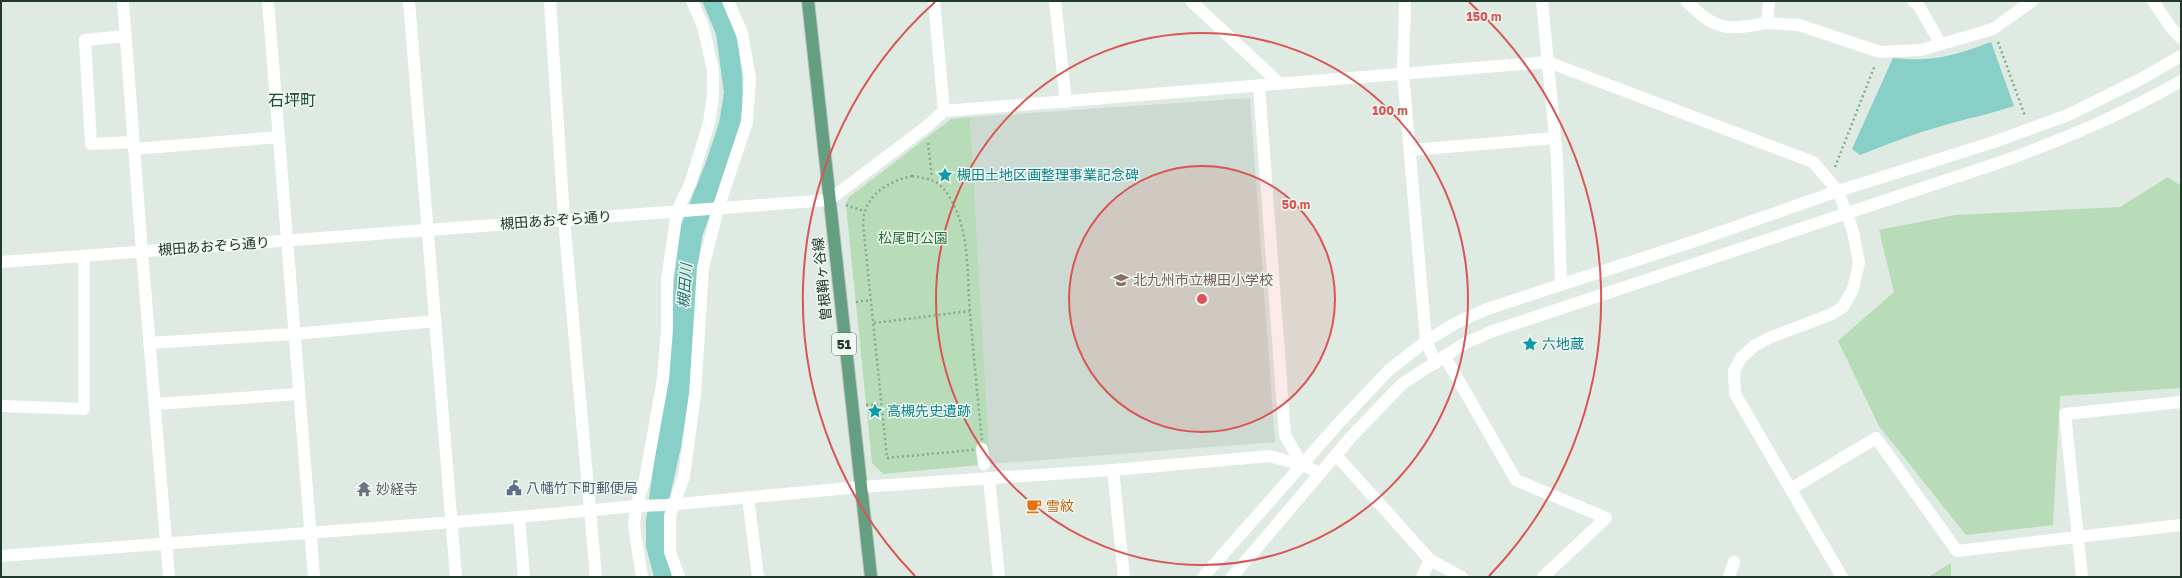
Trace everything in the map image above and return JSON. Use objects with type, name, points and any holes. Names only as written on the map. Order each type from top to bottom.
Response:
[{"type":"main road","name":"曽根鞘ヶ谷線","points":[[808,1],[871,577]]},
{"type":"street","points":[[123,1],[149,343],[169,577]]},
{"type":"street","points":[[268,1],[309,532],[314,577]]},
{"type":"street","points":[[409,1],[456,577]]},
{"type":"street","points":[[550,1],[564,219],[596,577]]},
{"type":"street","points":[[642,577],[634,526],[641,505],[663,379],[667,329],[667,280],[680,210],[690,184],[709,123],[713,96],[713,70],[703,26],[692,1]]},
{"type":"street","points":[[679,577],[670,552],[670,516],[671,505],[684,476],[696,395],[703,268],[715,209],[747,122],[750,78],[742,33],[728,1]]},
{"type":"street","points":[[934,1],[944,110]]},
{"type":"street","points":[[1055,1],[1066,102]]},
{"type":"street","points":[[1191,1],[1280,84]]},
{"type":"street","points":[[1405,1],[1403,73],[1426,341],[1440,360],[1516,480],[1606,518],[1543,577]]},
{"type":"street","points":[[1542,1],[1555,138],[1561,285]]},
{"type":"street","points":[[1686,1],[1712,23],[1732,29],[1768,23],[1799,25],[1880,52],[1920,50],[1993,28],[2032,1]]},
{"type":"street","points":[[1768,23],[1769,1]]},
{"type":"street","points":[[1913,1],[1919,6],[1940,44]]},
{"type":"street","points":[[2153,1],[2172,29],[2181,38]]},
{"type":"street","points":[[126,36],[85,40],[91,144],[134,145],[279,137]]},
{"type":"street","points":[[1203,577],[1302,465],[1389,370],[1426,341],[1454,324],[1487,309],[1696,241],[1833,187],[2030,128],[2068,115],[2141,79],[2181,56]]},
{"type":"street","points":[[715,209],[829,200],[926,127],[944,110],[1066,102],[1548,62],[1813,162],[1833,187],[1853,231],[1860,263],[1853,289],[1843,307],[1832,314],[1769,338],[1754,346],[1741,358],[1734,371],[1735,394],[1842,577]]},
{"type":"street","points":[[1232,577],[1320,473],[1402,384],[1465,343],[1493,331],[2001,162],[2077,134],[2150,99],[2181,81]]},
{"type":"street","points":[[1259,86],[1285,436],[1302,465]]},
{"type":"street","points":[[1410,150],[1555,138]]},
{"type":"street","name":"槻田あおぞら通り","points":[[1,262],[680,210],[715,209]]},
{"type":"street","points":[[1,406],[84,409],[84,256]]},
{"type":"street","points":[[149,343],[294,334],[436,322]]},
{"type":"street","points":[[155,404],[298,394]]},
{"type":"street","points":[[2082,577],[2065,414],[2181,402]]},
{"type":"street","points":[[1791,490],[1876,438],[1957,551],[2181,525]]},
{"type":"street","points":[[982,449],[984,464]]},
{"type":"street","points":[[1336,455],[1430,560],[1459,575],[1469,577]]},
{"type":"street","points":[[1,556],[166,542],[519,517],[641,505],[671,505],[860,487],[1113,470],[1270,456],[1302,465],[1320,473]]},
{"type":"street","points":[[1113,470],[1124,577]]},
{"type":"street","points":[[989,478],[999,577]]},
{"type":"street","points":[[748,497],[758,577]]},
{"type":"street","points":[[519,517],[524,577]]},
{"type":"street","points":[[1422,577],[1430,560]]},
{"type":"street","points":[[1729,577],[1734,562]]},
{"type":"path","points":[[1993,28],[2030,128]]},
{"type":"path","points":[[1833,187],[1880,52]]},
{"type":"path","points":[[926,127],[932,178],[950,198],[960,218],[966,252],[982,449],[886,458],[874,322],[863,224],[864,211],[872,198],[888,184],[912,176],[932,178]]},
{"type":"path","points":[[846,205],[864,211]]},
{"type":"path","points":[[852,302],[871,300]]},
{"type":"path","points":[[874,322],[970,311]]},
{"type":"path","points":[[865,405],[881,405]]},
{"type":"shaded area","name":"北九州市立槻田小学校","points":[[1250,98],[1275,442],[990,464],[970,117]]},
{"type":"green space","name":"松尾町公園","points":[[970,117],[990,464],[883,474],[872,463],[846,205],[848,198],[951,119]]},
{"type":"green space","points":[[2168,177],[2181,186],[2181,388],[2060,396],[2053,525],[1966,535],[1879,426],[1838,341],[1894,292],[1879,230],[1955,215],[2120,207]]},
{"type":"green space","points":[[1951,563],[1951,577],[1928,577]]},
{"type":"water","name":"槻田川","points":[[702,1],[722,1],[738,41],[742,75],[743,106],[739,134],[702,237],[698,264],[690,387],[681,447],[665,518],[664,547],[672,577],[654,577],[646,547],[646,521],[671,338],[674,279],[681,225],[706,162],[719,123],[724,93],[716,34]]},
{"type":"water","points":[[1991,42],[2014,106],[1923,132],[1860,155],[1852,149],[1893,58],[1920,59],[1943,57]]},
{"type":"place","name":"槻田土地区画整理事業記念碑","points":[[945,175]]},
{"type":"place","name":"北九州市立槻田小学校","points":[[1121,280]]},
{"type":"place","name":"六地蔵","points":[[1530,344]]},
{"type":"place","name":"高槻先史遺跡","points":[[875,411]]},
{"type":"place","name":"八幡竹下町郵便局","points":[[514,488]]},
{"type":"place","name":"妙経寺","points":[[364,489]]},
{"type":"place","name":"雪紋","points":[[1034,506]]},
{"type":"district","name":"石坪町","points":[[292,100]]}]
